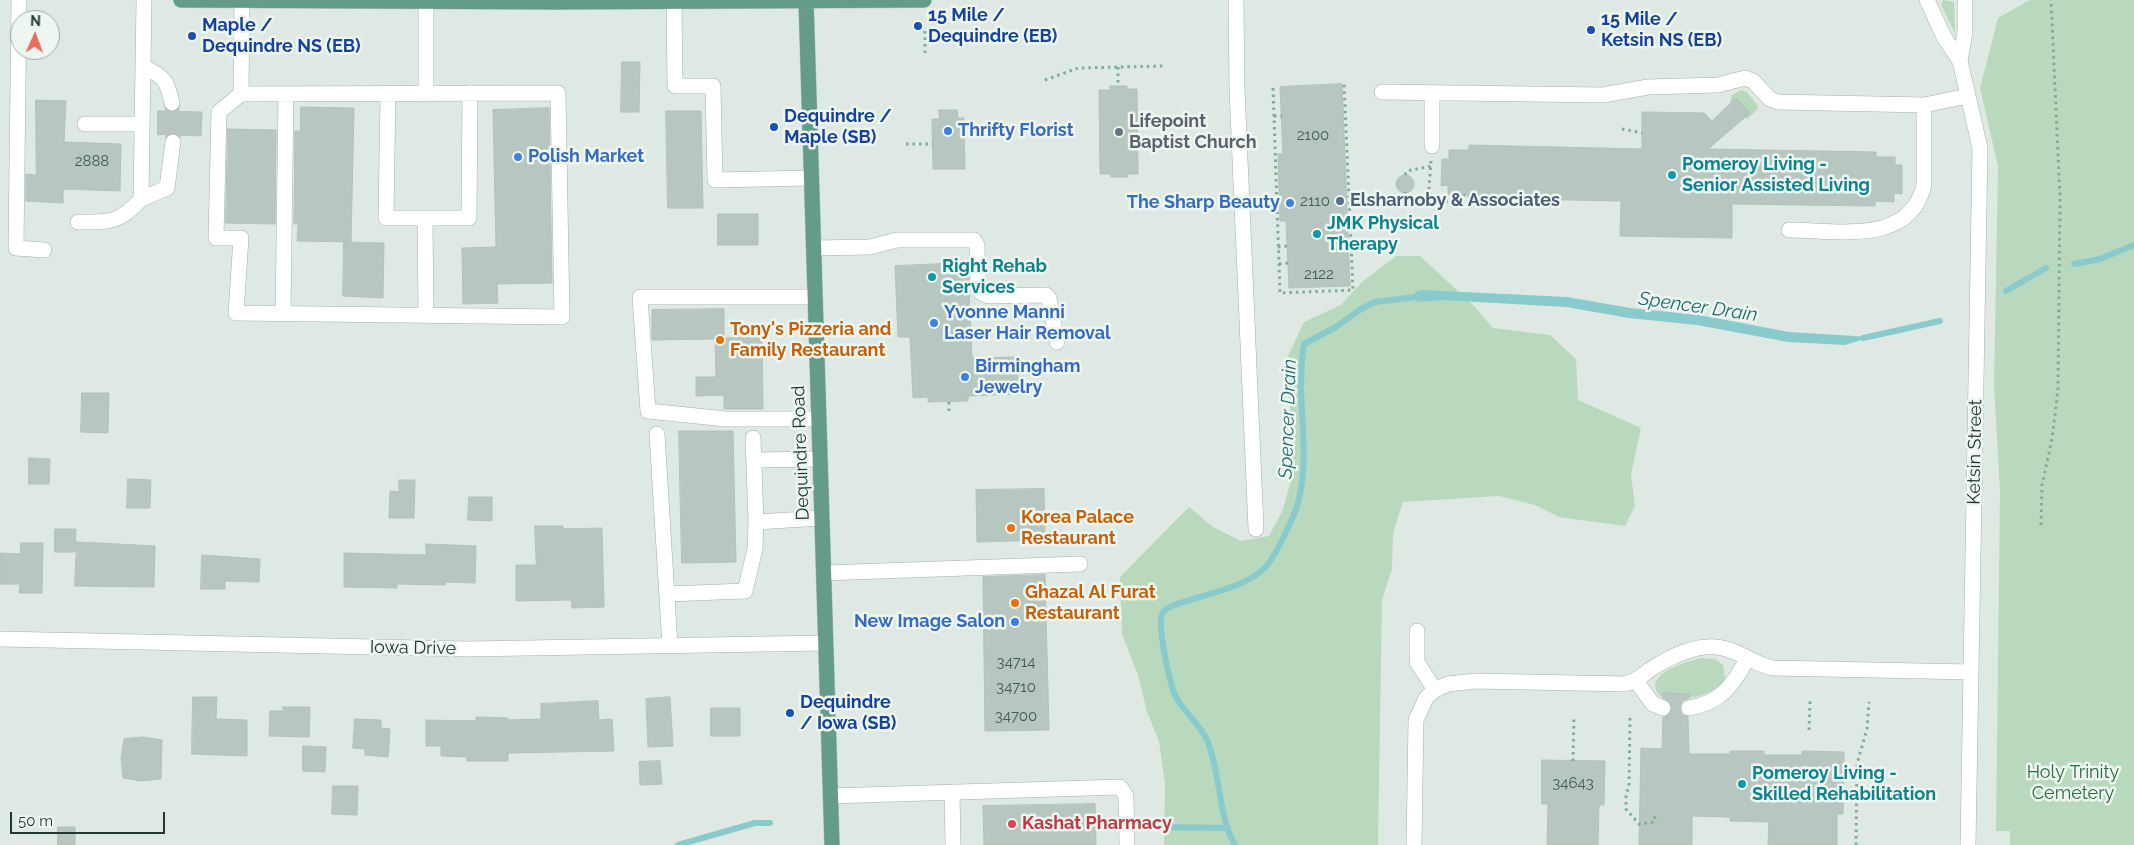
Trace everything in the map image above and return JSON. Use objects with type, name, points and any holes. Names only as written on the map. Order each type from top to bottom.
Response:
[{"type":"main road","points":[[181,0],[674,2],[924,0]]},
{"type":"main road","name":"Dequindre Road","points":[[806,0],[832,845]]},
{"type":"street","points":[[19,0],[16,248],[44,250]]},
{"type":"street","points":[[140,199],[144,0]]},
{"type":"street","points":[[241,94],[242,0]]},
{"type":"street","points":[[1236,0],[1237,90],[1256,529]]},
{"type":"street","name":"Ketsin Street","points":[[1927,0],[1944,37],[1960,60],[1980,148],[1968,845]]},
{"type":"street","name":"Ketsin Street","points":[[1960,60],[1965,32],[1965,0]]},
{"type":"street","points":[[426,1],[426,93]]},
{"type":"street","points":[[674,2],[675,86],[713,86],[716,180],[811,178]]},
{"type":"street","points":[[144,67],[160,75],[167,83],[172,103]]},
{"type":"street","points":[[1382,92],[1603,95],[1648,87],[1718,85],[1745,78],[1753,81],[1766,96],[1774,101],[1924,104],[1968,96]]},
{"type":"street","points":[[388,94],[386,218],[469,218],[470,93]]},
{"type":"street","points":[[558,93],[562,317],[236,313],[241,238],[216,238],[219,112],[241,94],[286,94],[558,93]]},
{"type":"street","points":[[1432,93],[1432,146]]},
{"type":"street","points":[[284,314],[286,94]]},
{"type":"street","points":[[1789,230],[1873,231],[1894,224],[1908,215],[1921,195],[1924,184],[1924,104]]},
{"type":"street","points":[[84,124],[142,124]]},
{"type":"street","points":[[78,222],[110,222],[131,210],[140,199],[167,188],[173,142]]},
{"type":"street","points":[[425,218],[426,316]]},
{"type":"street","points":[[814,248],[870,247],[897,240],[974,240],[977,245],[978,286],[981,293],[988,296],[1046,295],[1049,298],[1057,342]]},
{"type":"street","points":[[816,297],[640,296],[648,411],[726,419],[819,419]]},
{"type":"street","points":[[657,434],[670,646]]},
{"type":"street","points":[[667,594],[745,591],[755,549],[753,438]]},
{"type":"street","points":[[754,460],[820,459]]},
{"type":"street","points":[[756,522],[822,518]]},
{"type":"street","points":[[824,573],[1080,564]]},
{"type":"street","points":[[1417,631],[1417,662],[1435,690]]},
{"type":"street","name":"Iowa Drive","points":[[0,639],[467,649],[826,643]]},
{"type":"street","points":[[1414,845],[1416,720],[1426,698],[1435,690],[1448,684],[1476,681],[1625,684],[1636,681],[1652,669],[1684,652],[1703,647],[1729,649],[1747,659],[1773,668],[1971,672]]},
{"type":"street","points":[[1688,708],[1702,705],[1723,694],[1731,687],[1747,659]]},
{"type":"street","points":[[1636,681],[1653,704],[1663,708]]},
{"type":"street","points":[[830,796],[1120,787],[1126,796],[1127,845]]},
{"type":"street","points":[[952,792],[953,845]]},
{"type":"path","points":[[2041,525],[2042,485],[2052,439],[2058,389],[2060,198],[2051,0]]},
{"type":"path","points":[[925,30],[925,53]]},
{"type":"path","points":[[1045,80],[1078,68],[1163,66]]},
{"type":"path","points":[[1118,68],[1118,86]]},
{"type":"path","points":[[1273,88],[1279,209],[1280,293],[1353,290],[1344,84]]},
{"type":"path","points":[[1274,116],[1282,116]]},
{"type":"path","points":[[1622,129],[1642,133]]},
{"type":"path","points":[[906,144],[933,144]]},
{"type":"path","points":[[1432,146],[1429,188],[1434,202]]},
{"type":"path","points":[[1405,175],[1407,171],[1431,166]]},
{"type":"path","points":[[1405,192],[1405,196],[1409,198],[1434,202],[1449,202],[1465,195]]},
{"type":"path","points":[[1278,247],[1287,246]]},
{"type":"path","points":[[1279,264],[1288,263]]},
{"type":"path","points":[[948,402],[949,415]]},
{"type":"path","points":[[1809,730],[1810,701]]},
{"type":"path","points":[[1856,845],[1857,764],[1867,729],[1869,702]]},
{"type":"path","points":[[1573,760],[1574,717]]},
{"type":"path","points":[[1630,718],[1629,786],[1626,794],[1626,809],[1639,824],[1651,824],[1655,816]]},
{"type":"green space","points":[[1943,0],[1954,2],[1955,33],[1941,5]]},
{"type":"green space","name":"Holy Trinity Cemetery","points":[[2030,0],[2134,0],[2134,845],[2010,845],[2010,831],[1996,831],[2000,491],[1994,386],[1998,166],[1980,88],[1998,18]]},
{"type":"green space","points":[[1741,90],[1747,92],[1758,106],[1756,111],[1747,119],[1730,102],[1732,95]]},
{"type":"green space","points":[[1396,256],[1420,256],[1474,306],[1493,328],[1550,335],[1576,359],[1578,400],[1641,428],[1631,474],[1635,506],[1625,526],[1559,517],[1535,505],[1499,496],[1403,502],[1393,533],[1392,569],[1382,600],[1378,845],[1164,845],[1165,784],[1159,741],[1147,712],[1138,675],[1122,634],[1120,577],[1189,507],[1213,527],[1241,541],[1269,536],[1282,512],[1293,474],[1288,356],[1304,322],[1341,305],[1362,282]]},
{"type":"green space","points":[[1701,658],[1715,659],[1723,665],[1725,678],[1720,685],[1714,690],[1696,697],[1676,699],[1660,696],[1656,688],[1656,681],[1661,675],[1676,666]]},
{"type":"water","points":[[1421,290],[1567,297],[1630,308],[1699,315],[1789,332],[1871,337],[1845,345],[1788,342],[1697,325],[1629,318],[1566,307],[1442,300],[1417,302],[1415,292]]},
{"type":"building","points":[[622,62],[640,62],[639,112],[621,112]]},
{"type":"building","points":[[1342,84],[1350,286],[1289,288],[1286,221],[1280,221],[1278,154],[1283,154],[1280,87]]},
{"type":"building","name":"Lifepoint Baptist Church","points":[[1110,86],[1127,86],[1127,89],[1137,89],[1138,174],[1128,174],[1128,177],[1111,177],[1111,174],[1100,174],[1099,90],[1110,90]]},
{"type":"building","name":"Pomeroy Living - Senior Assisted Living","points":[[1736,98],[1750,113],[1708,149],[1876,152],[1876,157],[1895,157],[1895,165],[1902,165],[1902,194],[1894,193],[1894,202],[1875,201],[1875,206],[1732,204],[1732,238],[1620,236],[1621,201],[1468,198],[1468,195],[1448,195],[1448,185],[1441,186],[1442,159],[1449,159],[1449,150],[1469,150],[1469,145],[1642,149],[1642,112],[1704,113],[1712,121]]},
{"type":"building","points":[[36,100],[66,101],[64,142],[121,144],[120,191],[63,189],[63,203],[26,201],[26,174],[36,175]]},
{"type":"building","points":[[301,107],[354,108],[351,242],[297,241],[298,224],[294,224],[295,131],[300,131]]},
{"type":"building","points":[[549,108],[552,283],[497,284],[498,303],[463,304],[462,248],[496,247],[493,110]]},
{"type":"building","name":"Thrifty Florist","points":[[939,110],[957,110],[958,118],[964,118],[965,169],[933,169],[932,119],[939,119]]},
{"type":"building","points":[[158,111],[202,112],[201,136],[174,133],[158,135]]},
{"type":"building","points":[[666,111],[701,111],[703,208],[668,208]]},
{"type":"building","points":[[228,129],[276,130],[275,224],[226,223]]},
{"type":"building","points":[[1405,175],[1411,178],[1414,184],[1411,190],[1405,193],[1399,190],[1396,184],[1399,178]]},
{"type":"building","points":[[718,214],[758,214],[758,245],[718,245]]},
{"type":"building","points":[[344,242],[384,243],[383,298],[343,296]]},
{"type":"building","points":[[968,263],[972,358],[1017,357],[1019,394],[968,396],[968,401],[928,402],[928,397],[913,398],[910,337],[898,337],[895,266]]},
{"type":"building","points":[[724,309],[724,338],[762,337],[763,409],[724,409],[724,395],[696,396],[696,377],[716,377],[715,339],[652,340],[652,310]]},
{"type":"building","points":[[82,393],[109,393],[108,433],[81,432]]},
{"type":"building","points":[[679,431],[733,431],[736,562],[682,563]]},
{"type":"building","points":[[29,458],[50,459],[49,484],[29,484]]},
{"type":"building","points":[[128,479],[151,480],[150,508],[127,508]]},
{"type":"building","points":[[399,480],[415,480],[414,518],[389,518],[390,491],[399,492]]},
{"type":"building","points":[[1044,489],[1045,540],[977,542],[976,490]]},
{"type":"building","points":[[469,497],[492,497],[492,521],[468,520]]},
{"type":"building","points":[[535,526],[563,526],[563,529],[602,528],[604,607],[572,608],[571,600],[516,601],[516,565],[536,565]]},
{"type":"building","points":[[55,529],[76,529],[75,552],[55,552]]},
{"type":"building","points":[[77,542],[155,546],[154,587],[75,586]]},
{"type":"building","points":[[21,543],[43,543],[42,593],[19,593],[20,584],[0,584],[0,553],[20,554]]},
{"type":"building","points":[[426,544],[476,546],[475,583],[445,582],[445,585],[397,584],[397,588],[344,587],[344,553],[426,555]]},
{"type":"building","points":[[202,555],[260,559],[259,582],[225,581],[225,589],[201,589]]},
{"type":"building","points":[[1045,575],[1049,730],[985,731],[983,577]]},
{"type":"building","name":"Pomeroy Living - Skilled Rehabilitation","points":[[1663,693],[1689,694],[1689,698],[1682,701],[1680,710],[1682,715],[1688,717],[1689,754],[1730,754],[1730,751],[1764,751],[1764,755],[1802,755],[1802,751],[1844,752],[1843,814],[1837,814],[1837,845],[1768,845],[1769,822],[1730,821],[1730,817],[1692,816],[1692,845],[1639,845],[1641,748],[1662,749],[1663,717],[1669,715],[1672,707],[1670,702],[1663,698]]},
{"type":"building","points":[[193,697],[217,697],[216,719],[247,720],[247,756],[192,754]]},
{"type":"building","points":[[670,697],[673,746],[648,747],[646,699]]},
{"type":"building","points":[[598,701],[599,720],[612,719],[614,751],[508,753],[508,761],[467,761],[467,757],[441,756],[441,746],[426,746],[426,720],[476,721],[476,717],[508,718],[508,720],[541,719],[541,704]]},
{"type":"building","points":[[283,707],[310,707],[309,737],[269,736],[270,711],[283,711]]},
{"type":"building","points":[[711,708],[740,708],[740,736],[711,736]]},
{"type":"building","points":[[355,719],[381,720],[381,728],[390,729],[388,757],[365,755],[365,749],[353,748]]},
{"type":"building","points":[[143,737],[162,740],[161,779],[141,781],[123,778],[121,758],[124,739]]},
{"type":"building","points":[[303,746],[326,747],[325,772],[303,771]]},
{"type":"building","points":[[1542,760],[1605,761],[1604,805],[1599,805],[1598,845],[1547,845],[1548,804],[1542,804]]},
{"type":"building","points":[[660,761],[662,784],[640,785],[639,762]]},
{"type":"building","points":[[333,786],[358,786],[357,815],[332,814]]},
{"type":"building","points":[[1095,804],[1096,845],[984,845],[983,806]]},
{"type":"building","points":[[58,827],[75,827],[75,845],[58,845]]},
{"type":"waterway","name":"Spencer Drain","points":[[2074,264],[2100,259],[2134,245]]},
{"type":"waterway","name":"Spencer Drain","points":[[2006,291],[2046,268]]},
{"type":"waterway","name":"Spencer Drain","points":[[1235,845],[1225,820],[1215,766],[1207,740],[1179,702],[1173,690],[1162,641],[1161,618],[1163,612],[1174,605],[1252,578],[1268,564],[1278,547],[1293,517],[1302,485],[1304,450],[1301,382],[1304,344],[1336,327],[1361,309],[1375,302],[1424,296]]},
{"type":"waterway","name":"Spencer Drain","points":[[1863,338],[1940,321]]},
{"type":"waterway","points":[[678,845],[755,823],[770,823]]},
{"type":"waterway","points":[[1157,827],[1228,828]]},
{"type":"tunnel","points":[[172,103],[173,142]]},
{"type":"tunnel","points":[[1663,708],[1689,708]]},
{"type":"place","name":"15 Mile / Dequindre (EB)","points":[[918,26]]},
{"type":"place","name":"15 Mile / Ketsin NS (EB)","points":[[1591,30]]},
{"type":"place","name":"Maple / Dequindre NS (EB)","points":[[192,36]]},
{"type":"place","name":"Dequindre / Maple (SB)","points":[[774,127]]},
{"type":"place","name":"Thrifty Florist","points":[[948,131]]},
{"type":"place","name":"Lifepoint Baptist Church","points":[[1119,132]]},
{"type":"place","name":"Polish Market","points":[[518,157]]},
{"type":"place","name":"Pomeroy Living - Senior Assisted Living","points":[[1672,175]]},
{"type":"place","name":"Elsharnoby & Associates","points":[[1340,201]]},
{"type":"place","name":"The Sharp Beauty","points":[[1290,203]]},
{"type":"place","name":"JMK Physical Therapy","points":[[1317,234]]},
{"type":"place","name":"Right Rehab Services","points":[[932,277]]},
{"type":"place","name":"Yvonne Manni Laser Hair Removal","points":[[934,323]]},
{"type":"place","name":"Tony's Pizzeria and Family Restaurant","points":[[720,340]]},
{"type":"place","name":"Birmingham Jewelry","points":[[965,377]]},
{"type":"place","name":"Korea Palace Restaurant","points":[[1011,528]]},
{"type":"place","name":"Ghazal Al Furat Restaurant","points":[[1015,603]]},
{"type":"place","name":"New Image Salon","points":[[1015,622]]},
{"type":"place","name":"Dequindre / Iowa (SB)","points":[[790,713]]},
{"type":"place","name":"Pomeroy Living - Skilled Rehabilitation","points":[[1742,784]]},
{"type":"place","name":"Kashat Pharmacy","points":[[1012,824]]}]
